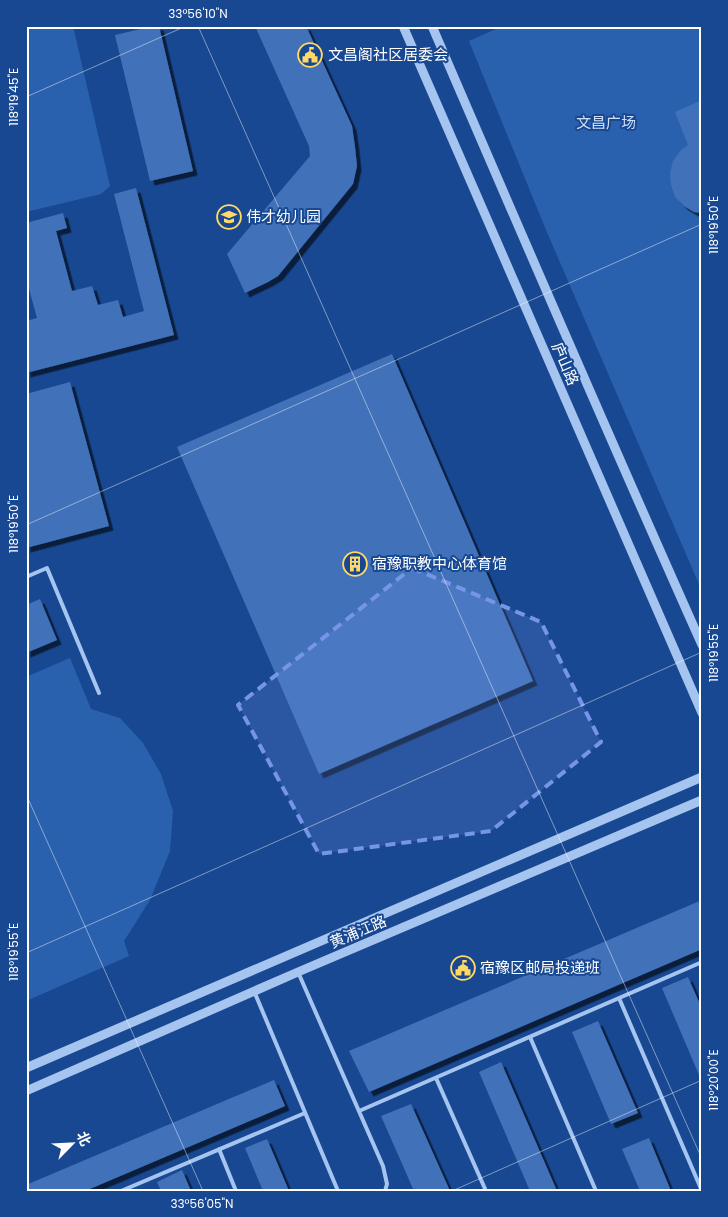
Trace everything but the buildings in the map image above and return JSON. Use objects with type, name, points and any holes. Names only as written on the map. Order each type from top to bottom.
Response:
[{"type":"street","name":"庐山路","points":[[403,26],[702,713]]},
{"type":"street","name":"庐山路","points":[[432,26],[702,645]]},
{"type":"street","name":"黄浦江路","points":[[26,1068],[702,777]]},
{"type":"street","name":"黄浦江路","points":[[26,1091],[298,972],[702,800]]},
{"type":"lane","points":[[26,577],[47,568],[99,693]]},
{"type":"lane","points":[[359,1111],[702,962]]},
{"type":"lane","points":[[298,972],[383,1166],[387,1184],[385,1191]]},
{"type":"lane","points":[[254,991],[338,1191]]},
{"type":"lane","points":[[619,998],[702,1191]]},
{"type":"lane","points":[[530,1037],[596,1191]]},
{"type":"lane","points":[[436,1078],[486,1191]]},
{"type":"lane","points":[[121,1191],[305,1113]]},
{"type":"lane","points":[[219,1149],[236,1191]]},
{"type":"highlighted area","points":[[412,568],[541,622],[601,742],[491,831],[319,854],[238,705]]},
{"type":"green space","points":[[32,26],[73,26],[110,186],[101,194],[26,212],[26,28]]},
{"type":"green space","name":"文昌广场","points":[[503,26],[702,26],[702,591],[546,230],[469,41]]},
{"type":"green space","points":[[70,658],[91,709],[120,718],[143,743],[161,774],[173,811],[170,851],[150,900],[124,941],[129,956],[26,1001],[26,677]]},
{"type":"place","name":"文昌阁社区居委会","points":[[310,55]]},
{"type":"place","name":"伟才幼儿园","points":[[229,217]]},
{"type":"place","name":"宿豫职教中心体育馆","points":[[355,564]]},
{"type":"place","name":"宿豫区邮局投递班","points":[[463,968]]}]
